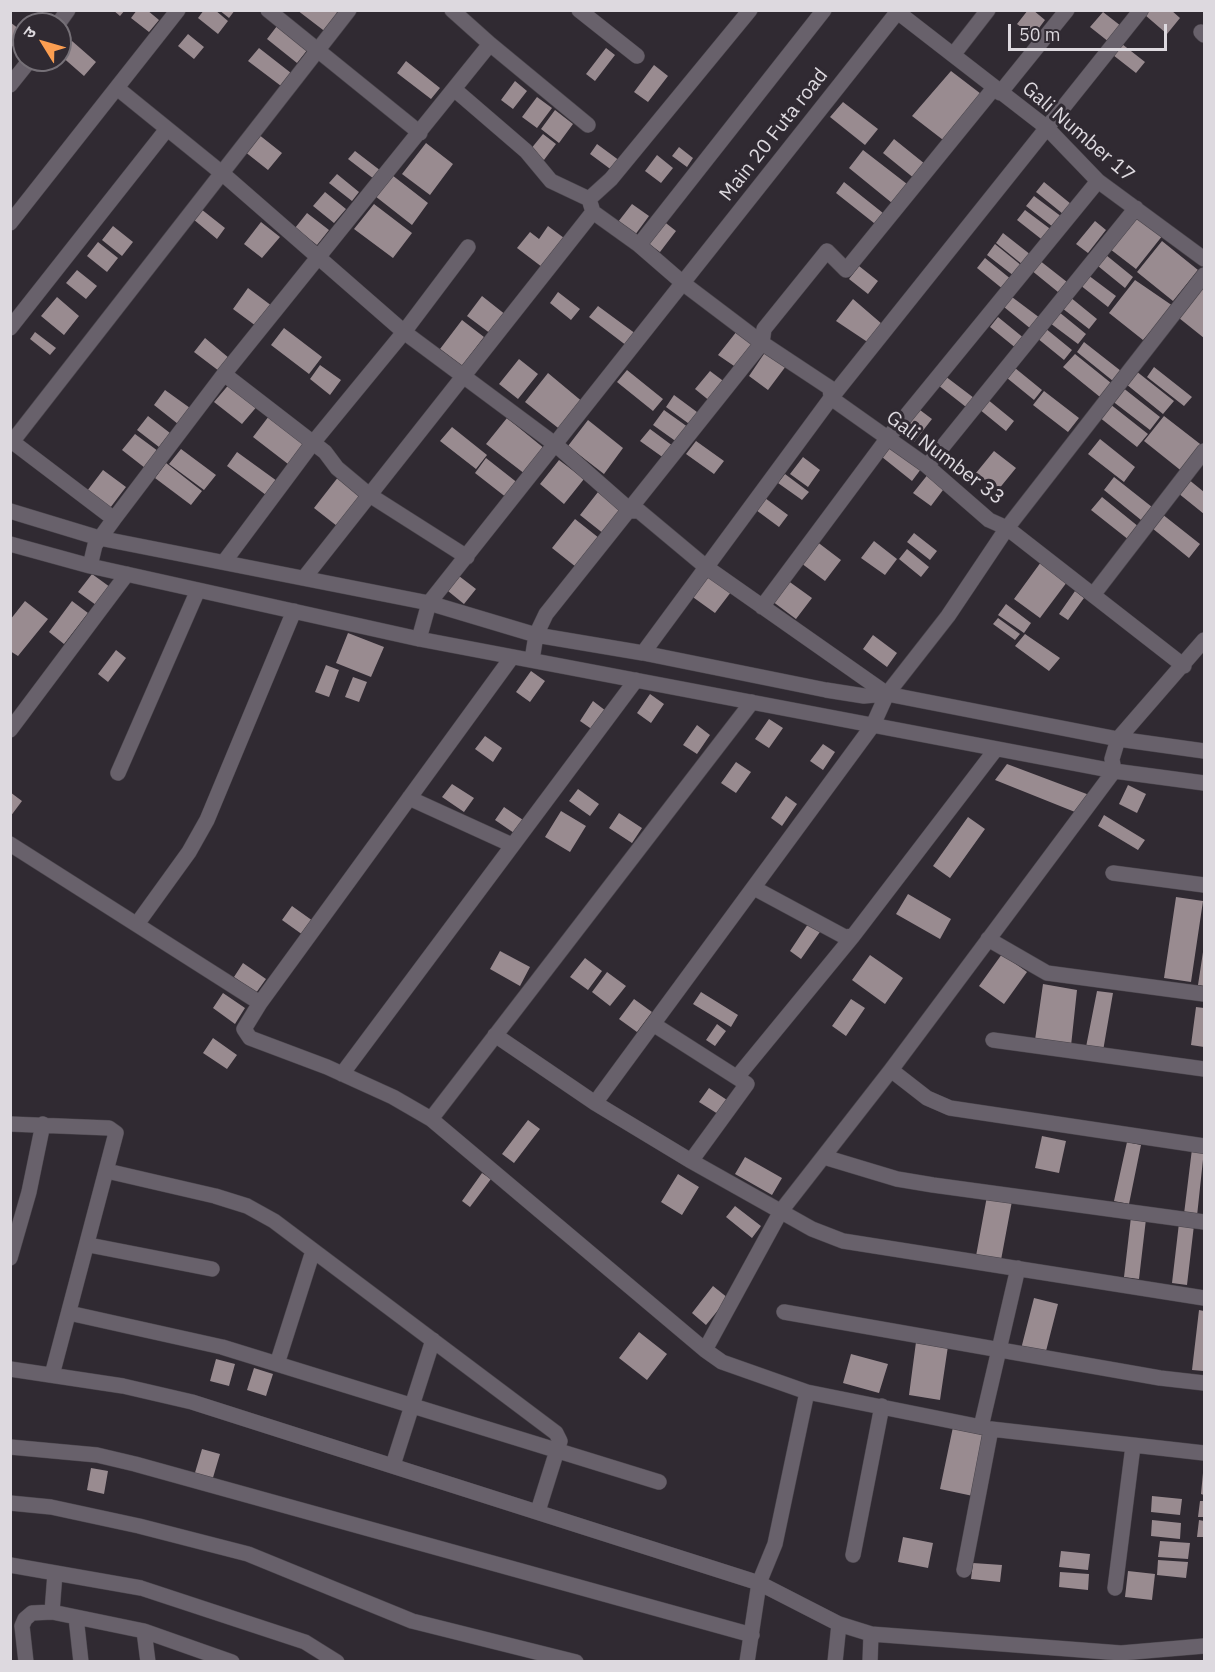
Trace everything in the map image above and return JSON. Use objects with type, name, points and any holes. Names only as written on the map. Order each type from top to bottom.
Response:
[{"type":"street","points":[[10,223],[178,10]]},
{"type":"street","points":[[268,10],[420,133]]},
{"type":"street","points":[[114,519],[11,441],[223,174],[349,10]]},
{"type":"street","points":[[452,10],[588,125]]},
{"type":"street","points":[[579,10],[637,56]]},
{"type":"street","points":[[304,578],[462,377],[611,179],[750,10]]},
{"type":"street","points":[[639,245],[824,10]]},
{"type":"street","points":[[953,55],[988,10]]},
{"type":"street","points":[[535,647],[546,614],[631,511],[762,343],[764,329],[827,251],[846,270],[1067,10]]},
{"type":"street","points":[[643,653],[831,398],[1141,10]]},
{"type":"street","name":"Gali Number 17","points":[[897,11],[1046,127],[1098,181],[1204,260]]},
{"type":"street","name":"Main 20 Futa road","points":[[423,622],[467,557],[897,11]]},
{"type":"street","points":[[94,551],[114,519],[224,374],[490,44]]},
{"type":"street","points":[[10,85],[20,72]]},
{"type":"street","points":[[117,88],[223,174],[404,332],[556,445],[631,511],[639,511],[706,567],[887,694],[1204,783]]},
{"type":"street","name":"Gali Number 33","points":[[454,89],[526,151],[551,180],[591,206],[684,284],[762,343],[830,388],[831,398],[927,466],[989,520],[1007,528],[1184,666]]},
{"type":"street","points":[[10,328],[167,129]]},
{"type":"street","points":[[762,607],[887,439],[1098,181]]},
{"type":"street","points":[[927,466],[1136,208]]},
{"type":"street","points":[[224,562],[312,444],[404,332],[468,247]]},
{"type":"street","points":[[595,1103],[873,726],[887,694],[948,616],[1007,528],[1204,275]]},
{"type":"street","points":[[224,374],[325,452],[337,468],[368,494],[467,557]]},
{"type":"street","points":[[1093,595],[1204,451]]},
{"type":"street","points":[[10,511],[94,551],[127,574],[294,611],[423,622],[535,647],[636,680],[714,680],[761,692],[864,696],[887,694]]},
{"type":"street","points":[[10,544],[224,562],[304,578],[512,657]]},
{"type":"street","points":[[10,730],[127,574]]},
{"type":"street","points":[[118,773],[198,590]]},
{"type":"street","points":[[136,924],[189,852],[207,820],[294,611]]},
{"type":"street","points":[[705,1350],[781,1211],[891,1070],[988,939],[1114,756],[1204,640]]},
{"type":"street","points":[[1204,750],[1114,756],[996,749],[873,726],[714,680],[643,653],[535,647],[512,657],[260,1003],[246,1023],[245,1034],[401,1101],[430,1119],[722,1362],[807,1392],[986,1428],[1204,1453]]},
{"type":"street","points":[[342,1074],[636,680]]},
{"type":"street","points":[[430,1119],[761,692]]},
{"type":"street","points":[[738,1076],[853,936],[996,749]]},
{"type":"street","points":[[409,798],[512,845]]},
{"type":"street","points":[[10,844],[260,1003]]},
{"type":"street","points":[[1113,873],[1204,885]]},
{"type":"street","points":[[754,888],[845,937],[853,936]]},
{"type":"street","points":[[988,939],[1047,973],[1204,994]]},
{"type":"street","points":[[653,1024],[738,1076],[747,1084],[690,1161]]},
{"type":"street","points":[[495,1035],[595,1103],[690,1161],[812,1229],[843,1241],[1204,1298]]},
{"type":"street","points":[[993,1040],[1204,1069]]},
{"type":"street","points":[[891,1070],[927,1098],[950,1108],[1204,1146]]},
{"type":"street","points":[[10,1124],[114,1129],[116,1137],[89,1245],[52,1375]]},
{"type":"street","points":[[10,1258],[29,1192],[43,1124]]},
{"type":"street","points":[[824,1157],[897,1179],[1204,1222]]},
{"type":"street","points":[[107,1171],[247,1206],[274,1221],[556,1433],[560,1441],[558,1450],[538,1511]]},
{"type":"street","points":[[89,1245],[212,1269]]},
{"type":"street","points":[[277,1364],[313,1251]]},
{"type":"street","points":[[964,1570],[986,1428],[1018,1268]]},
{"type":"street","points":[[784,1312],[1160,1378],[1204,1383]]},
{"type":"street","points":[[69,1313],[163,1332],[277,1364],[659,1482]]},
{"type":"street","points":[[393,1466],[433,1340]]},
{"type":"street","points":[[10,1370],[123,1386],[192,1402],[538,1511],[761,1578],[839,1624],[871,1634],[1069,1655],[1204,1646]]},
{"type":"street","points":[[747,1662],[761,1578],[776,1544],[807,1392]]},
{"type":"street","points":[[854,1555],[882,1406]]},
{"type":"street","points":[[10,1446],[97,1455],[145,1467],[752,1635]]},
{"type":"street","points":[[1115,1588],[1134,1446]]},
{"type":"street","points":[[10,1503],[51,1507],[139,1526],[248,1554],[412,1621],[576,1662]]},
{"type":"street","points":[[10,1565],[141,1587],[305,1642],[337,1662]]},
{"type":"street","points":[[52,1612],[55,1573]]},
{"type":"street","points":[[26,1662],[22,1626],[25,1619],[32,1613],[52,1612],[144,1631],[232,1662]]},
{"type":"street","points":[[76,1617],[81,1662]]},
{"type":"street","points":[[835,1662],[839,1624]]},
{"type":"street","points":[[144,1631],[148,1662]]},
{"type":"street","points":[[870,1662],[871,1634]]},
{"type":"building","points":[[113,10],[125,10],[120,16]]},
{"type":"building","points":[[137,10],[147,10],[159,20],[149,32],[131,18]]},
{"type":"building","points":[[204,10],[215,10],[228,21],[218,34],[198,18]]},
{"type":"building","points":[[219,10],[235,10],[229,18]]},
{"type":"building","points":[[297,10],[334,10],[341,16],[327,33]]},
{"type":"building","points":[[1028,10],[1033,10],[1045,20],[1033,36],[1017,24]]},
{"type":"building","points":[[1149,10],[1171,10],[1180,18],[1167,34],[1145,15]]},
{"type":"building","points":[[1103,12],[1121,26],[1109,42],[1090,27]]},
{"type":"building","points":[[10,22],[12,24],[12,46],[10,44]]},
{"type":"building","points":[[277,26],[308,49],[297,63],[267,39]]},
{"type":"building","points":[[188,34],[204,47],[194,59],[178,46]]},
{"type":"building","points":[[72,41],[96,62],[84,76],[72,66]]},
{"type":"building","points":[[1122,44],[1145,62],[1136,73],[1113,55]]},
{"type":"building","points":[[259,48],[291,73],[281,86],[248,61]]},
{"type":"building","points":[[606,48],[615,55],[595,81],[586,74]]},
{"type":"building","points":[[406,61],[440,88],[431,99],[397,73]]},
{"type":"building","points":[[654,65],[668,76],[648,102],[634,92]]},
{"type":"building","points":[[951,71],[985,97],[947,143],[912,116]]},
{"type":"building","points":[[515,81],[527,91],[513,109],[501,100]]},
{"type":"building","points":[[537,97],[552,108],[537,128],[522,117]]},
{"type":"building","points":[[843,102],[878,129],[865,145],[830,117]]},
{"type":"building","points":[[555,110],[573,124],[559,143],[541,129]]},
{"type":"building","points":[[258,134],[282,153],[268,170],[244,151]]},
{"type":"building","points":[[543,134],[556,144],[544,160],[530,150]]},
{"type":"building","points":[[894,139],[925,164],[915,179],[883,153]]},
{"type":"building","points":[[426,143],[453,164],[430,195],[402,174]]},
{"type":"building","points":[[597,144],[620,161],[613,171],[590,154]]},
{"type":"building","points":[[679,147],[693,158],[687,167],[672,156]]},
{"type":"building","points":[[863,150],[907,184],[892,203],[849,168]]},
{"type":"building","points":[[355,151],[381,171],[374,179],[348,159]]},
{"type":"building","points":[[657,155],[673,168],[661,183],[645,171]]},
{"type":"building","points":[[337,174],[359,192],[352,201],[329,183]]},
{"type":"building","points":[[392,175],[428,203],[412,225],[375,196]]},
{"type":"building","points":[[844,182],[888,217],[879,227],[836,193]]},
{"type":"building","points":[[1044,182],[1071,204],[1063,214],[1036,192]]},
{"type":"building","points":[[325,192],[346,209],[334,223],[313,206]]},
{"type":"building","points":[[1034,196],[1062,217],[1053,227],[1026,206]]},
{"type":"building","points":[[374,204],[412,233],[393,258],[354,229]]},
{"type":"building","points":[[632,204],[649,216],[635,235],[618,222]]},
{"type":"building","points":[[201,209],[225,228],[217,239],[193,219]]},
{"type":"building","points":[[1025,210],[1053,231],[1045,242],[1017,220]]},
{"type":"building","points":[[307,213],[329,230],[317,245],[295,228]]},
{"type":"building","points":[[1137,215],[1163,235],[1136,269],[1110,249]]},
{"type":"building","points":[[662,220],[676,231],[660,252],[645,241]]},
{"type":"building","points":[[1095,221],[1106,230],[1088,253],[1076,244]]},
{"type":"building","points":[[261,222],[280,237],[262,258],[244,244]]},
{"type":"building","points":[[113,226],[133,242],[122,256],[102,240]]},
{"type":"building","points":[[548,226],[564,238],[542,267],[517,248],[530,232],[539,239]]},
{"type":"building","points":[[1003,233],[1031,255],[1023,265],[996,243]]},
{"type":"building","points":[[1162,241],[1198,270],[1173,301],[1137,272]]},
{"type":"building","points":[[98,242],[118,258],[107,272],[87,256]]},
{"type":"building","points":[[995,244],[1022,266],[1014,276],[987,255]]},
{"type":"building","points":[[1106,255],[1133,277],[1125,288],[1098,266]]},
{"type":"building","points":[[985,258],[1012,280],[1004,290],[977,268]]},
{"type":"building","points":[[1039,260],[1067,282],[1058,292],[1031,270]]},
{"type":"building","points":[[859,266],[878,281],[868,294],[849,279]]},
{"type":"building","points":[[77,270],[97,286],[86,299],[66,283]]},
{"type":"building","points":[[1088,275],[1116,296],[1108,307],[1080,285]]},
{"type":"building","points":[[1135,280],[1173,306],[1143,340],[1109,313]]},
{"type":"building","points":[[1204,286],[1204,338],[1179,318]]},
{"type":"building","points":[[248,288],[272,306],[256,326],[233,309]]},
{"type":"building","points":[[558,292],[580,309],[571,320],[550,303]]},
{"type":"building","points":[[482,296],[506,315],[491,334],[467,316]]},
{"type":"building","points":[[57,297],[79,316],[64,335],[41,316]]},
{"type":"building","points":[[1012,297],[1040,318],[1031,329],[1004,307]]},
{"type":"building","points":[[1070,297],[1097,319],[1089,329],[1062,308]]},
{"type":"building","points":[[853,299],[882,324],[869,343],[836,321]]},
{"type":"building","points":[[598,306],[636,334],[627,346],[589,317]]},
{"type":"building","points":[[1059,312],[1086,334],[1078,344],[1050,323]]},
{"type":"building","points":[[998,317],[1025,339],[1017,349],[990,327]]},
{"type":"building","points":[[462,320],[484,337],[462,366],[440,349]]},
{"type":"building","points":[[284,328],[322,357],[309,374],[271,345]]},
{"type":"building","points":[[1045,328],[1072,350],[1064,360],[1037,338]]},
{"type":"building","points":[[737,331],[752,345],[737,368],[718,355]]},
{"type":"building","points":[[35,332],[56,348],[50,355],[30,339]]},
{"type":"building","points":[[205,338],[229,358],[219,371],[194,352]]},
{"type":"building","points":[[1084,342],[1121,371],[1113,381],[1077,352]]},
{"type":"building","points":[[766,351],[786,366],[768,390],[749,376]]},
{"type":"building","points":[[1075,354],[1111,383],[1100,397],[1063,367]]},
{"type":"building","points":[[519,359],[538,374],[518,399],[499,384]]},
{"type":"building","points":[[320,365],[341,380],[330,395],[310,379]]},
{"type":"building","points":[[1154,367],[1192,397],[1184,406],[1147,377]]},
{"type":"building","points":[[1015,368],[1042,390],[1034,400],[1007,378]]},
{"type":"building","points":[[627,370],[663,399],[653,411],[617,382]]},
{"type":"building","points":[[710,371],[726,383],[711,402],[695,389]]},
{"type":"building","points":[[1136,371],[1174,401],[1163,414],[1126,384]]},
{"type":"building","points":[[548,373],[584,403],[562,431],[525,402]]},
{"type":"building","points":[[945,376],[974,398],[966,407],[938,385]]},
{"type":"building","points":[[231,382],[259,404],[242,424],[214,402]]},
{"type":"building","points":[[1122,387],[1160,417],[1150,430],[1111,400]]},
{"type":"building","points":[[165,390],[190,408],[178,424],[154,405]]},
{"type":"building","points":[[1044,391],[1079,418],[1068,432],[1033,405]]},
{"type":"building","points":[[674,395],[701,415],[692,426],[666,407]]},
{"type":"building","points":[[987,399],[1014,421],[1006,431],[979,409]]},
{"type":"building","points":[[1110,404],[1148,434],[1137,447],[1099,417]]},
{"type":"building","points":[[664,410],[692,430],[681,445],[653,425]]},
{"type":"building","points":[[920,410],[932,419],[914,442],[902,432]]},
{"type":"building","points":[[148,416],[170,433],[159,447],[137,430]]},
{"type":"building","points":[[269,416],[304,443],[288,464],[253,437]]},
{"type":"building","points":[[1164,416],[1204,447],[1184,473],[1144,441]]},
{"type":"building","points":[[507,418],[545,449],[525,474],[486,444]]},
{"type":"building","points":[[588,420],[623,448],[604,474],[568,446]]},
{"type":"building","points":[[452,427],[487,455],[476,469],[440,441]]},
{"type":"building","points":[[650,429],[677,449],[668,461],[640,441]]},
{"type":"building","points":[[135,434],[158,451],[145,468],[122,450]]},
{"type":"building","points":[[1100,439],[1135,467],[1124,482],[1088,454]]},
{"type":"building","points":[[696,441],[724,461],[714,474],[686,454]]},
{"type":"building","points":[[892,446],[921,469],[912,481],[882,457]]},
{"type":"building","points":[[181,449],[216,475],[204,490],[169,464]]},
{"type":"building","points":[[994,451],[1016,468],[998,490],[976,473]]},
{"type":"building","points":[[237,452],[277,481],[266,495],[227,466]]},
{"type":"building","points":[[803,457],[820,470],[808,487],[790,474]]},
{"type":"building","points":[[486,458],[519,484],[507,498],[475,473]]},
{"type":"building","points":[[559,460],[584,479],[564,504],[540,484]]},
{"type":"building","points":[[166,463],[202,491],[191,505],[155,478]]},
{"type":"building","points":[[103,470],[126,487],[107,512],[84,495]]},
{"type":"building","points":[[929,473],[946,486],[931,506],[913,493]]},
{"type":"building","points":[[785,474],[809,492],[802,500],[778,483]]},
{"type":"building","points":[[339,476],[362,494],[337,526],[314,508]]},
{"type":"building","points":[[1114,477],[1152,507],[1141,520],[1104,490]]},
{"type":"building","points":[[1188,479],[1204,492],[1204,514],[1178,493]]},
{"type":"building","points":[[598,492],[622,512],[604,534],[580,515]]},
{"type":"building","points":[[1102,497],[1139,527],[1129,540],[1091,510]]},
{"type":"building","points":[[765,498],[788,515],[779,527],[756,510]]},
{"type":"building","points":[[1162,514],[1200,544],[1189,558],[1152,528]]},
{"type":"building","points":[[575,519],[599,538],[576,567],[552,548]]},
{"type":"building","points":[[914,533],[937,551],[930,560],[907,542]]},
{"type":"building","points":[[816,541],[841,560],[825,581],[801,563]]},
{"type":"building","points":[[874,541],[897,559],[885,575],[861,558]]},
{"type":"building","points":[[907,549],[929,567],[921,577],[899,559]]},
{"type":"building","points":[[1041,562],[1067,582],[1040,618],[1014,599]]},
{"type":"building","points":[[92,574],[110,587],[96,605],[78,592]]},
{"type":"building","points":[[706,574],[731,592],[715,613],[690,595]]},
{"type":"building","points":[[459,576],[476,589],[464,604],[448,591]]},
{"type":"building","points":[[787,580],[812,598],[796,619],[772,601]]},
{"type":"building","points":[[1075,591],[1084,598],[1068,620],[1059,614]]},
{"type":"building","points":[[25,601],[48,619],[18,656],[10,651],[10,620]]},
{"type":"building","points":[[72,601],[88,613],[64,644],[49,632]]},
{"type":"building","points":[[1006,604],[1031,623],[1024,633],[998,615]]},
{"type":"building","points":[[998,618],[1020,634],[1015,640],[993,624]]},
{"type":"building","points":[[348,633],[384,647],[371,677],[336,663]]},
{"type":"building","points":[[1025,634],[1060,658],[1049,671],[1015,646]]},
{"type":"building","points":[[873,635],[897,653],[887,667],[863,649]]},
{"type":"building","points":[[116,650],[126,658],[108,682],[98,674]]},
{"type":"building","points":[[326,665],[339,670],[329,697],[315,692]]},
{"type":"building","points":[[531,671],[545,681],[530,702],[516,692]]},
{"type":"building","points":[[353,677],[367,682],[359,702],[345,697]]},
{"type":"building","points":[[650,694],[664,704],[651,723],[637,713]]},
{"type":"building","points":[[593,701],[606,711],[593,730],[580,721]]},
{"type":"building","points":[[769,719],[783,728],[769,748],[755,739]]},
{"type":"building","points":[[697,725],[710,735],[697,754],[683,745]]},
{"type":"building","points":[[485,736],[502,748],[493,762],[475,749]]},
{"type":"building","points":[[823,744],[835,752],[823,770],[810,761]]},
{"type":"building","points":[[736,762],[751,772],[736,793],[721,783]]},
{"type":"building","points":[[1007,764],[1092,796],[1080,814],[995,780]]},
{"type":"building","points":[[452,784],[474,798],[464,812],[442,797]]},
{"type":"building","points":[[1128,785],[1146,794],[1137,813],[1119,804]]},
{"type":"building","points":[[578,789],[599,804],[590,816],[569,801]]},
{"type":"building","points":[[10,792],[22,801],[10,817]]},
{"type":"building","points":[[786,796],[797,804],[782,826],[771,818]]},
{"type":"building","points":[[504,807],[526,822],[517,835],[495,820]]},
{"type":"building","points":[[561,811],[586,826],[570,852],[545,837]]},
{"type":"building","points":[[619,813],[642,828],[632,843],[609,828]]},
{"type":"building","points":[[1104,815],[1145,840],[1138,850],[1098,826]]},
{"type":"building","points":[[968,817],[985,829],[950,878],[933,866]]},
{"type":"building","points":[[908,894],[951,919],[940,939],[896,914]]},
{"type":"building","points":[[1176,897],[1203,901],[1191,982],[1164,978]]},
{"type":"building","points":[[292,906],[313,921],[303,935],[282,920]]},
{"type":"building","points":[[810,921],[822,929],[801,959],[790,951]]},
{"type":"building","points":[[500,951],[530,967],[520,986],[490,969]]},
{"type":"building","points":[[1204,952],[1204,986],[1198,985]]},
{"type":"building","points":[[1002,954],[1027,972],[1004,1004],[979,986]]},
{"type":"building","points":[[870,955],[903,978],[885,1004],[852,980]]},
{"type":"building","points":[[585,958],[602,971],[588,990],[570,977]]},
{"type":"building","points":[[243,963],[266,979],[256,993],[234,977]]},
{"type":"building","points":[[607,972],[626,986],[610,1006],[592,992]]},
{"type":"building","points":[[1043,984],[1077,990],[1071,1046],[1035,1040]]},
{"type":"building","points":[[1097,991],[1113,993],[1103,1051],[1086,1047]]},
{"type":"building","points":[[701,992],[738,1015],[731,1027],[693,1004]]},
{"type":"building","points":[[223,993],[245,1008],[235,1024],[213,1008]]},
{"type":"building","points":[[634,999],[652,1012],[637,1032],[619,1019]]},
{"type":"building","points":[[851,999],[865,1008],[846,1036],[832,1026]]},
{"type":"building","points":[[1196,1007],[1204,1008],[1204,1047],[1191,1045]]},
{"type":"building","points":[[717,1024],[726,1031],[715,1046],[706,1040]]},
{"type":"building","points":[[213,1038],[237,1055],[227,1069],[203,1053]]},
{"type":"building","points":[[709,1088],[727,1100],[718,1114],[699,1102]]},
{"type":"building","points":[[528,1120],[540,1129],[514,1163],[502,1154]]},
{"type":"building","points":[[1042,1136],[1066,1141],[1059,1173],[1035,1168]]},
{"type":"building","points":[[1127,1142],[1141,1145],[1129,1204],[1114,1201]]},
{"type":"building","points":[[1192,1149],[1204,1150],[1197,1216],[1184,1214]]},
{"type":"building","points":[[745,1157],[782,1178],[772,1195],[735,1174]]},
{"type":"building","points":[[482,1173],[491,1179],[470,1207],[462,1201]]},
{"type":"building","points":[[678,1174],[699,1187],[682,1215],[661,1202]]},
{"type":"building","points":[[987,1196],[1012,1201],[1001,1260],[976,1256]]},
{"type":"building","points":[[735,1206],[761,1226],[752,1238],[726,1217]]},
{"type":"building","points":[[1131,1217],[1146,1219],[1139,1279],[1124,1277]]},
{"type":"building","points":[[1179,1223],[1194,1225],[1187,1285],[1172,1283]]},
{"type":"building","points":[[713,1286],[728,1298],[706,1325],[692,1313]]},
{"type":"building","points":[[1034,1298],[1058,1304],[1045,1355],[1021,1349]]},
{"type":"building","points":[[1199,1310],[1204,1311],[1204,1371],[1192,1370]]},
{"type":"building","points":[[639,1332],[667,1354],[647,1380],[619,1358]]},
{"type":"building","points":[[916,1342],[948,1346],[940,1400],[909,1395]]},
{"type":"building","points":[[851,1354],[888,1364],[879,1393],[843,1383]]},
{"type":"building","points":[[216,1359],[235,1364],[229,1386],[210,1381]]},
{"type":"building","points":[[254,1368],[273,1374],[266,1396],[247,1390]]},
{"type":"building","points":[[953,1427],[986,1433],[973,1496],[940,1489]]},
{"type":"building","points":[[202,1449],[220,1454],[212,1481],[194,1476]]},
{"type":"building","points":[[91,1468],[108,1471],[104,1494],[87,1490]]},
{"type":"building","points":[[1204,1473],[1204,1495],[1201,1494]]},
{"type":"building","points":[[1152,1496],[1182,1499],[1180,1515],[1151,1512]]},
{"type":"building","points":[[1200,1501],[1204,1501],[1204,1517],[1198,1517]]},
{"type":"building","points":[[1152,1520],[1181,1523],[1180,1539],[1151,1536]]},
{"type":"building","points":[[1199,1520],[1204,1521],[1204,1537],[1197,1537]]},
{"type":"building","points":[[903,1537],[933,1543],[928,1568],[898,1562]]},
{"type":"building","points":[[1160,1541],[1190,1543],[1188,1559],[1158,1557]]},
{"type":"building","points":[[1061,1551],[1090,1554],[1088,1570],[1059,1567]]},
{"type":"building","points":[[1158,1560],[1188,1562],[1186,1578],[1157,1575]]},
{"type":"building","points":[[973,1563],[1002,1565],[1000,1582],[971,1579]]},
{"type":"building","points":[[1128,1571],[1155,1574],[1152,1600],[1125,1597]]},
{"type":"building","points":[[1060,1572],[1089,1574],[1088,1590],[1059,1587]]}]
